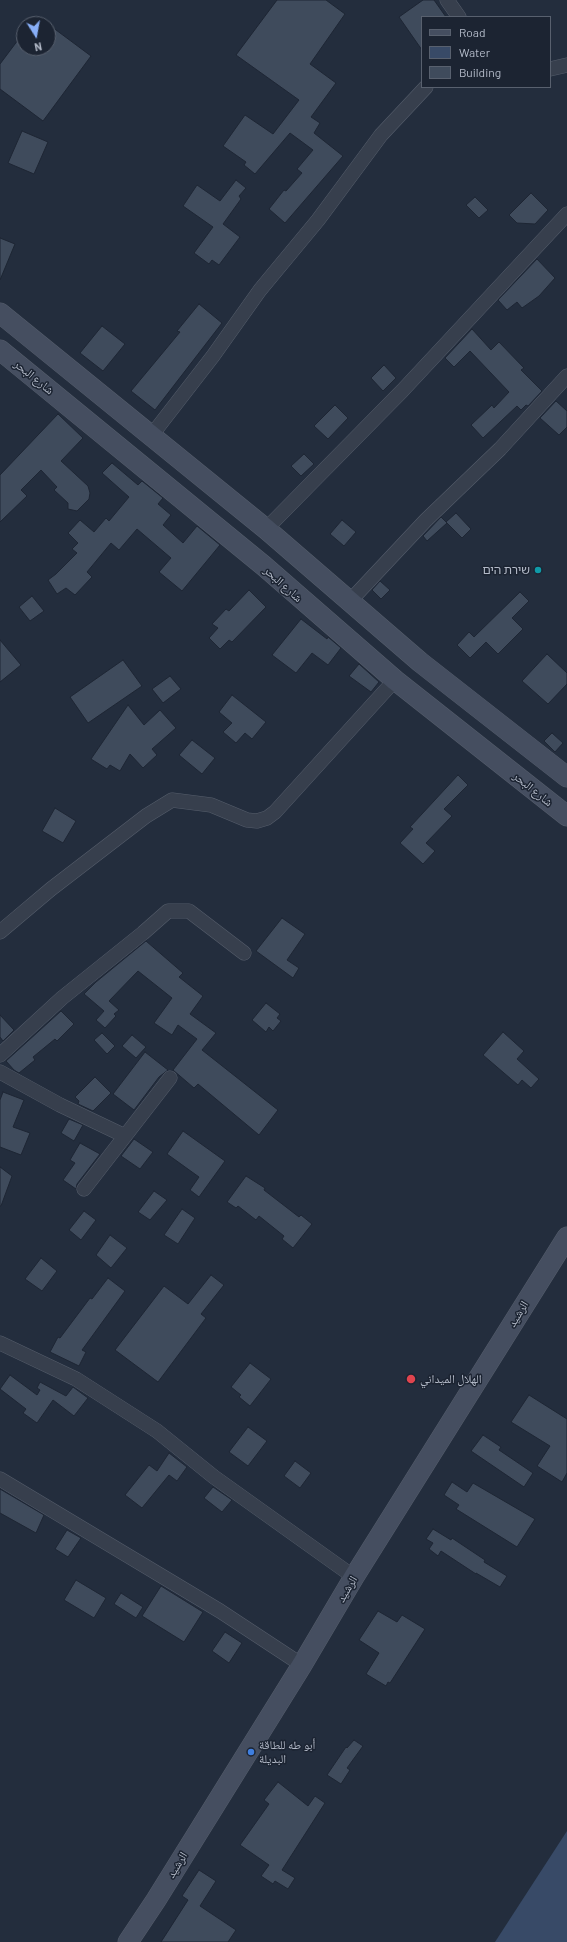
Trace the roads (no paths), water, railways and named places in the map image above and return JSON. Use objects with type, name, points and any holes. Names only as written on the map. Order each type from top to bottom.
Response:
[{"type":"main road","points":[[0,313],[266,529],[420,662],[567,777]]},
{"type":"main road","name":"شارع البحر","points":[[0,350],[264,566],[395,680],[567,816]]},
{"type":"main road","name":"الرشيد","points":[[128,1942],[302,1665],[354,1577],[567,1237]]},
{"type":"street","points":[[447,0],[457,16]]},
{"type":"street","points":[[551,69],[567,65]]},
{"type":"street","points":[[151,436],[213,356],[260,290],[318,220],[381,135],[425,88]]},
{"type":"street","points":[[266,529],[392,401],[567,214]]},
{"type":"street","points":[[350,601],[426,520],[500,449],[567,376]]},
{"type":"street","points":[[0,932],[51,889],[146,816],[172,800],[211,805],[247,820],[257,821],[268,818],[395,680]]},
{"type":"street","points":[[0,1055],[62,998],[168,911],[189,911],[244,953]]},
{"type":"street","points":[[0,1072],[60,1105],[124,1135]]},
{"type":"street","points":[[84,1189],[124,1135],[170,1078]]},
{"type":"street","points":[[0,1343],[76,1379],[157,1431],[214,1477],[354,1577]]},
{"type":"street","points":[[0,1479],[220,1611],[302,1665]]},
{"type":"water","points":[[567,1831],[567,1942],[495,1942]]},
{"type":"place","name":"שירת הים","points":[[538,570]]},
{"type":"place","name":"الهلال الميداني","points":[[411,1379]]},
{"type":"place","name":"أبو طه للطاقة البديلة","points":[[251,1752]]}]
